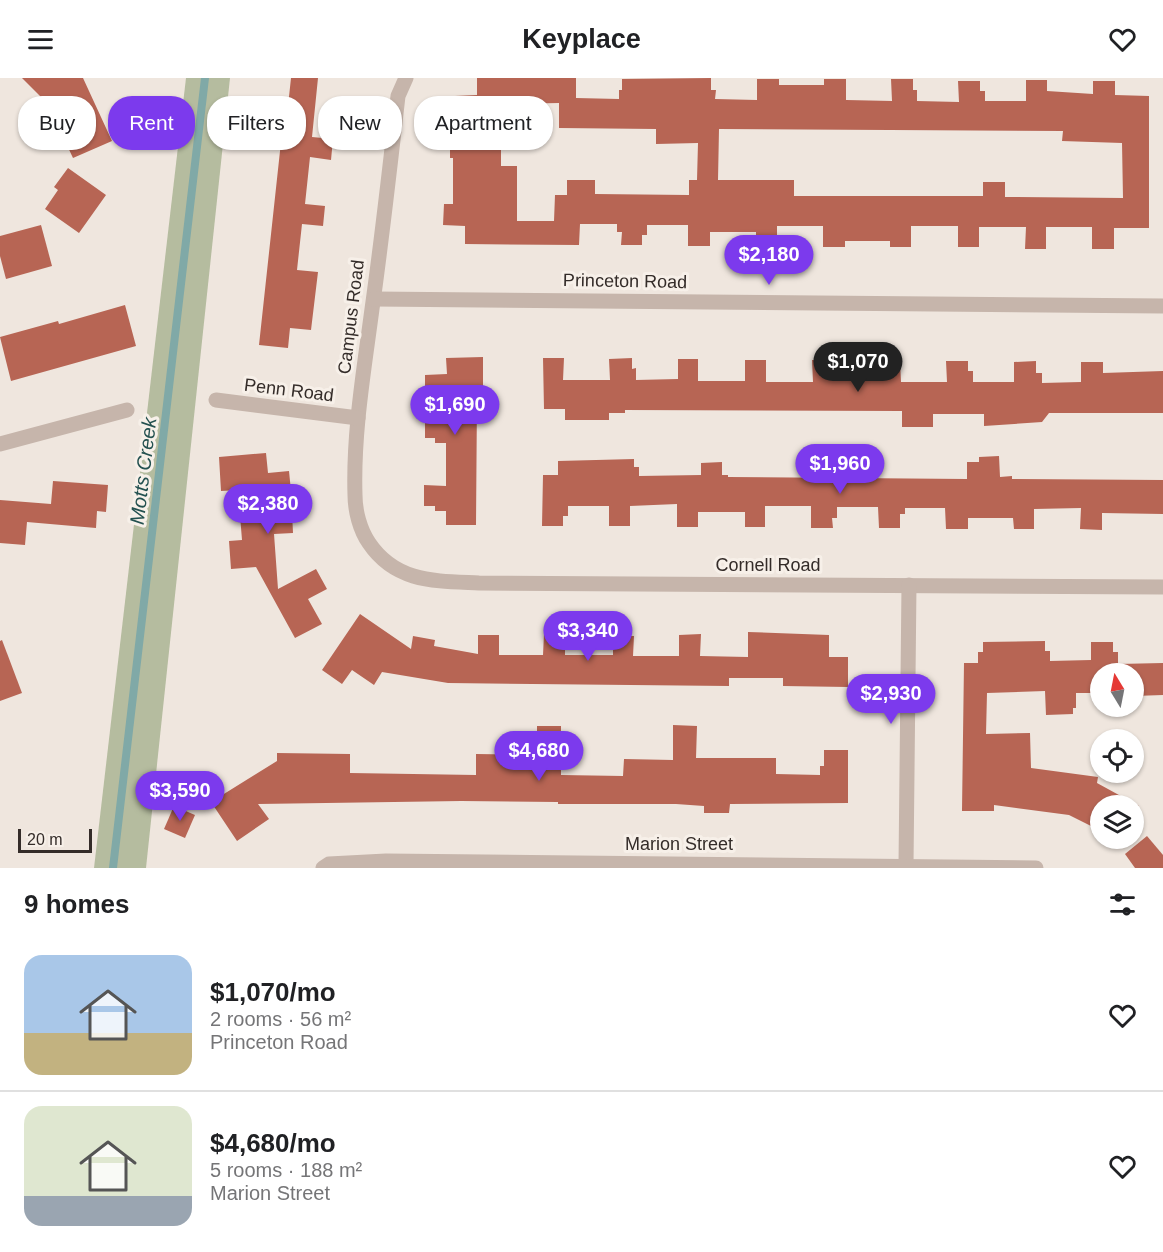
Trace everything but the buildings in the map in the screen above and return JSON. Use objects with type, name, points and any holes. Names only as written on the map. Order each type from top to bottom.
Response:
[{"type":"street","name":"Campus Road","points":[[380,556],[368,542],[359,521],[355,497],[358,418],[398,96],[406,78]]},
{"type":"street","name":"Princeton Road","points":[[374,299],[1163,306]]},
{"type":"street","name":"Penn Road","points":[[216,400],[358,418]]},
{"type":"street","points":[[0,444],[127,410]]},
{"type":"street","name":"Cornell Road","points":[[380,556],[410,577],[435,581],[1163,586]]},
{"type":"street","points":[[906,865],[909,585]]},
{"type":"street","name":"Marion Street","points":[[323,868],[329,864],[386,861],[1036,868]]},
{"type":"green space","points":[[186,78],[230,78],[228,96],[207,96],[207,150],[222,150],[146,868],[94,868],[178,150],[195,150],[195,96],[184,96]]},
{"type":"waterway","name":"Motts Creek","points":[[113,868],[205,78]]}]
